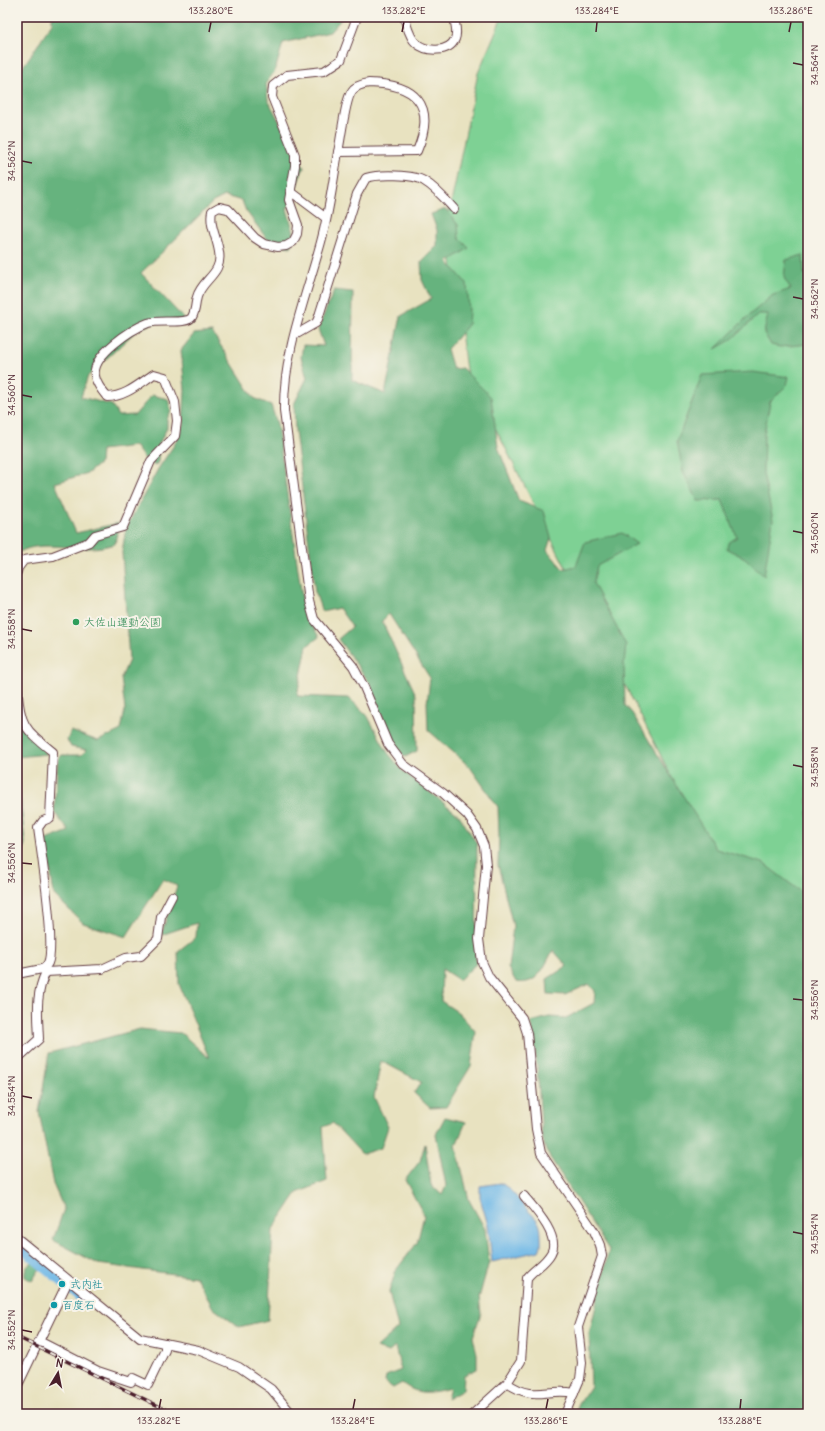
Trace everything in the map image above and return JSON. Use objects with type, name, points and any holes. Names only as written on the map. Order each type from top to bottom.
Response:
[{"type":"street","points":[[17,572],[24,560],[53,556],[89,542],[95,535],[123,527],[150,461],[175,436],[177,421],[175,402],[165,377],[154,374],[125,393],[116,397],[107,397],[94,376],[96,366],[102,355],[119,340],[142,325],[154,321],[184,322],[190,320],[196,310],[198,296],[218,268],[219,252],[210,222],[212,210],[219,207],[228,209],[254,238],[264,244],[282,247],[293,242],[297,234],[298,225],[290,205],[290,191],[294,172],[295,155],[272,97],[273,86],[287,75],[324,71],[341,60],[357,17]]},
{"type":"street","points":[[404,17],[411,36],[416,43],[429,49],[438,50],[448,46],[455,40],[456,29],[454,17]]},
{"type":"street","points":[[338,152],[417,151],[422,141],[424,118],[424,111],[417,97],[401,88],[383,83],[369,83],[351,91],[347,102],[326,218],[295,335],[284,389],[284,411],[309,601],[314,619],[353,666],[392,749],[403,764],[443,793],[467,815],[477,829],[484,846],[486,865],[479,939],[482,962],[489,976],[522,1018],[527,1033],[536,1129],[541,1153],[594,1231],[600,1245],[602,1256],[578,1327],[582,1363],[580,1379],[565,1414]]},
{"type":"street","points":[[295,335],[316,324],[357,194],[366,178],[372,176],[394,176],[423,180],[436,189],[454,209]]},
{"type":"street","points":[[290,191],[326,218]]},
{"type":"street","points":[[17,687],[20,714],[28,732],[52,752],[50,818],[42,821],[38,828],[47,895],[51,951],[39,985],[37,997],[39,1039],[17,1059]]},
{"type":"street","points":[[17,974],[44,971],[102,969],[126,958],[141,956],[158,939],[161,917],[172,896]]},
{"type":"street","points":[[473,1414],[507,1383],[521,1361],[527,1278],[531,1272],[542,1265],[552,1252],[552,1243],[545,1221],[524,1196]]},
{"type":"street","points":[[17,1238],[67,1284],[140,1338],[198,1350],[239,1367],[271,1389],[292,1414]]},
{"type":"street","points":[[17,1387],[67,1284]]},
{"type":"street","points":[[39,1340],[98,1371],[131,1382],[133,1378],[148,1385],[165,1350],[165,1343]]},
{"type":"street","points":[[507,1383],[517,1390],[538,1395],[565,1391],[574,1393]]},
{"type":"green space","points":[[52,17],[343,17],[330,32],[283,43],[275,71],[266,83],[268,100],[304,168],[287,209],[294,233],[291,247],[270,243],[246,211],[242,201],[225,196],[213,202],[141,273],[190,325],[158,322],[138,329],[88,376],[81,397],[112,405],[118,416],[135,415],[152,395],[168,399],[171,411],[167,419],[167,428],[159,444],[158,462],[155,466],[144,458],[135,446],[101,450],[100,463],[88,473],[55,483],[76,533],[119,523],[115,544],[94,548],[42,546],[33,547],[17,554],[17,94],[20,71],[52,24]]},
{"type":"green space","points":[[502,17],[808,17],[808,881],[797,905],[714,861],[466,370],[447,223],[478,73]]},
{"type":"green space","points":[[446,209],[458,225],[459,238],[469,248],[448,262],[467,284],[469,310],[468,325],[447,349],[453,369],[462,368],[491,397],[498,447],[519,501],[544,511],[551,538],[547,550],[563,569],[576,566],[585,542],[622,533],[637,544],[597,566],[593,583],[626,645],[624,664],[625,705],[632,713],[716,849],[763,863],[808,897],[808,1414],[731,1414],[731,1408],[713,1406],[710,1414],[575,1414],[579,1404],[591,1386],[589,1335],[609,1250],[546,1151],[542,1136],[537,1065],[531,1022],[549,1017],[566,1018],[594,1003],[595,991],[589,984],[565,995],[548,994],[547,979],[567,966],[553,950],[543,969],[535,978],[530,981],[516,982],[508,968],[513,926],[498,865],[498,807],[470,767],[428,730],[427,703],[430,678],[389,614],[382,621],[416,695],[417,751],[405,757],[393,744],[369,682],[338,639],[352,627],[339,608],[322,612],[315,592],[295,431],[294,404],[307,378],[301,357],[303,345],[324,346],[318,329],[334,290],[353,292],[352,380],[385,394],[401,316],[431,299],[422,280],[421,262],[437,246],[437,230],[431,214]]},
{"type":"green space","points":[[803,255],[804,274],[808,270],[808,344],[780,347],[771,345],[764,333],[768,314],[759,314],[731,340],[715,349],[747,317],[773,295],[791,289],[784,278],[786,260]]},
{"type":"green space","points":[[212,332],[254,398],[271,405],[277,424],[304,611],[319,637],[307,646],[297,696],[349,698],[367,715],[388,753],[403,771],[459,815],[477,844],[476,964],[459,980],[442,969],[441,1001],[459,1013],[476,1032],[471,1066],[446,1107],[430,1108],[414,1093],[421,1082],[381,1061],[374,1097],[388,1127],[381,1148],[362,1154],[333,1123],[323,1127],[327,1181],[297,1193],[273,1229],[268,1320],[239,1327],[213,1308],[196,1277],[98,1264],[53,1240],[64,1209],[53,1184],[39,1112],[49,1053],[140,1029],[181,1033],[209,1058],[179,984],[178,951],[196,937],[197,923],[161,935],[177,886],[163,879],[126,937],[83,923],[54,895],[46,840],[69,831],[54,812],[58,759],[62,755],[81,755],[87,750],[71,747],[67,740],[71,731],[98,741],[121,730],[125,710],[121,678],[129,660],[122,552],[126,528],[158,469],[174,445],[183,425],[185,390],[181,350],[194,334]]},
{"type":"green space","points":[[753,372],[789,377],[787,385],[770,402],[764,434],[763,473],[773,520],[764,576],[745,558],[727,549],[728,543],[737,537],[722,500],[698,501],[683,472],[677,441],[702,375]]},
{"type":"green space","points":[[17,719],[24,730],[47,754],[17,757]]},
{"type":"green space","points":[[17,766],[25,842],[23,855],[17,848]]},
{"type":"green space","points":[[445,1117],[466,1122],[456,1145],[469,1200],[485,1229],[489,1262],[479,1298],[481,1313],[473,1337],[477,1354],[477,1369],[464,1375],[463,1390],[447,1399],[450,1388],[431,1392],[419,1392],[402,1383],[393,1388],[385,1382],[386,1376],[401,1370],[395,1347],[389,1352],[376,1348],[398,1328],[389,1292],[396,1270],[417,1243],[424,1215],[405,1180],[420,1161],[425,1144],[431,1185],[442,1195],[446,1186],[436,1134]]},
{"type":"green space","points":[[17,1245],[23,1252],[17,1265]]},
{"type":"green space","points":[[33,1262],[41,1267],[32,1281],[25,1277],[25,1272],[26,1268]]},
{"type":"water","points":[[501,1183],[511,1191],[539,1223],[541,1230],[541,1245],[539,1251],[492,1262],[488,1225],[480,1198],[480,1186]]},
{"type":"waterway","points":[[17,1243],[87,1301]]},
{"type":"railway","points":[[17,1337],[175,1414]]},
{"type":"place","name":"大佐山運動公園","points":[[76,622]]},
{"type":"place","name":"式内社","points":[[62,1284]]},
{"type":"place","name":"百度石","points":[[54,1305]]}]
